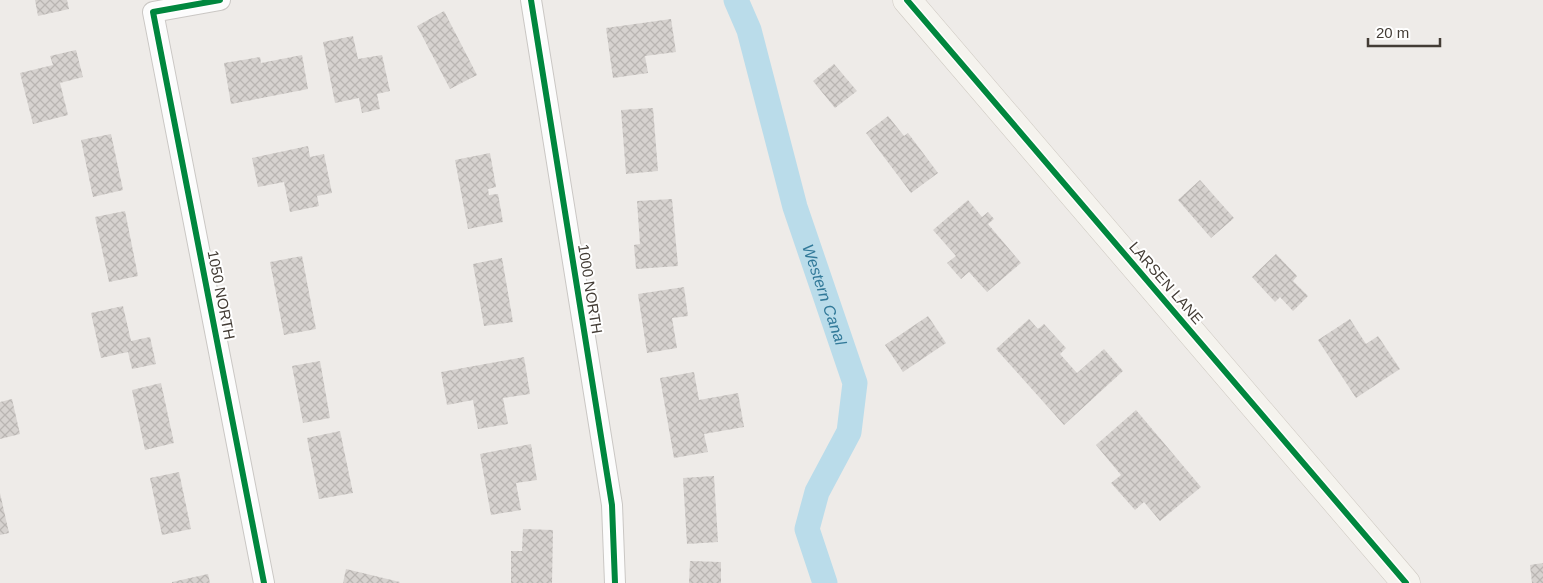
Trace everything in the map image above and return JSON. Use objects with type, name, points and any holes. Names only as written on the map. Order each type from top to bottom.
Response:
[{"type":"main road","name":"LARSEN LANE","points":[[907,0],[1406,583]]},
{"type":"street","name":"1050 NORTH","points":[[220,0],[153,12],[264,583]]},
{"type":"street","name":"1000 NORTH","points":[[531,0],[612,505],[615,583]]},
{"type":"building","points":[[35,0],[67,0],[69,9],[38,16]]},
{"type":"building","points":[[444,11],[477,75],[450,89],[417,26]]},
{"type":"building","points":[[671,19],[676,52],[645,56],[648,73],[613,78],[606,28]]},
{"type":"building","points":[[353,36],[358,59],[382,55],[390,91],[377,94],[380,109],[362,113],[359,98],[335,103],[323,42]]},
{"type":"building","points":[[76,50],[83,77],[60,83],[68,115],[33,124],[20,73],[53,65],[50,56]]},
{"type":"building","points":[[302,55],[308,89],[231,104],[224,63],[260,57],[261,63]]},
{"type":"building","points":[[834,64],[857,91],[835,108],[813,81]]},
{"type":"building","points":[[653,108],[658,171],[626,174],[621,110]]},
{"type":"building","points":[[888,116],[904,136],[908,133],[938,173],[911,193],[866,133]]},
{"type":"building","points":[[111,134],[123,190],[93,197],[81,140]]},
{"type":"building","points":[[308,146],[310,157],[324,154],[332,193],[317,196],[319,206],[290,212],[284,182],[258,187],[252,158]]},
{"type":"building","points":[[490,153],[496,187],[488,189],[489,195],[498,194],[503,222],[468,229],[455,160]]},
{"type":"building","points":[[1200,180],[1234,218],[1211,238],[1178,200]]},
{"type":"building","points":[[672,199],[678,266],[636,269],[634,245],[640,244],[637,201]]},
{"type":"building","points":[[968,200],[982,217],[988,212],[994,219],[988,224],[1021,263],[987,292],[969,272],[961,279],[947,263],[956,256],[933,230]]},
{"type":"building","points":[[125,211],[138,276],[109,282],[95,217]]},
{"type":"building","points":[[1276,254],[1297,276],[1293,281],[1308,296],[1293,311],[1280,297],[1275,302],[1252,277]]},
{"type":"building","points":[[302,256],[316,329],[284,335],[270,262]]},
{"type":"building","points":[[502,258],[513,322],[484,326],[473,264]]},
{"type":"building","points":[[684,287],[688,316],[672,318],[677,348],[647,353],[638,294]]},
{"type":"building","points":[[123,306],[131,341],[150,337],[156,364],[132,369],[128,352],[101,358],[91,313]]},
{"type":"building","points":[[928,316],[946,343],[903,372],[885,345]]},
{"type":"building","points":[[1029,319],[1038,329],[1044,324],[1066,348],[1060,354],[1077,373],[1104,349],[1123,371],[1064,425],[996,349]]},
{"type":"building","points":[[1350,319],[1366,344],[1378,336],[1400,369],[1356,398],[1318,340]]},
{"type":"building","points":[[524,357],[530,394],[503,398],[508,424],[478,429],[473,400],[447,405],[441,372]]},
{"type":"building","points":[[320,361],[330,418],[303,423],[292,366]]},
{"type":"building","points":[[694,372],[699,400],[738,393],[744,427],[704,434],[708,452],[674,458],[660,378]]},
{"type":"building","points":[[161,383],[174,443],[145,450],[132,390]]},
{"type":"building","points":[[12,399],[20,434],[0,439],[0,402]]},
{"type":"building","points":[[1136,410],[1201,487],[1160,521],[1144,502],[1135,510],[1111,483],[1121,475],[1096,445]]},
{"type":"building","points":[[340,431],[353,493],[319,499],[307,438]]},
{"type":"building","points":[[531,444],[537,480],[516,483],[521,510],[491,515],[480,454]]},
{"type":"building","points":[[179,472],[191,529],[162,535],[150,478]]},
{"type":"building","points":[[714,476],[718,542],[687,544],[683,478]]},
{"type":"building","points":[[0,493],[9,533],[0,535]]},
{"type":"building","points":[[523,529],[553,530],[552,583],[511,583],[511,551],[522,551]]},
{"type":"building","points":[[690,561],[721,562],[721,583],[689,583]]},
{"type":"building","points":[[1543,563],[1543,583],[1532,583],[1530,565]]},
{"type":"building","points":[[346,569],[400,582],[343,583]]},
{"type":"building","points":[[208,574],[210,583],[172,583],[172,582]]},
{"type":"waterway","name":"Western Canal","points":[[736,0],[749,30],[795,207],[855,383],[849,432],[817,492],[807,529],[825,583]]},
{"type":"cycle path","points":[[220,0],[153,12],[264,583]]},
{"type":"cycle path","points":[[531,0],[612,505],[615,583]]},
{"type":"cycle path","points":[[907,0],[1406,583]]}]
